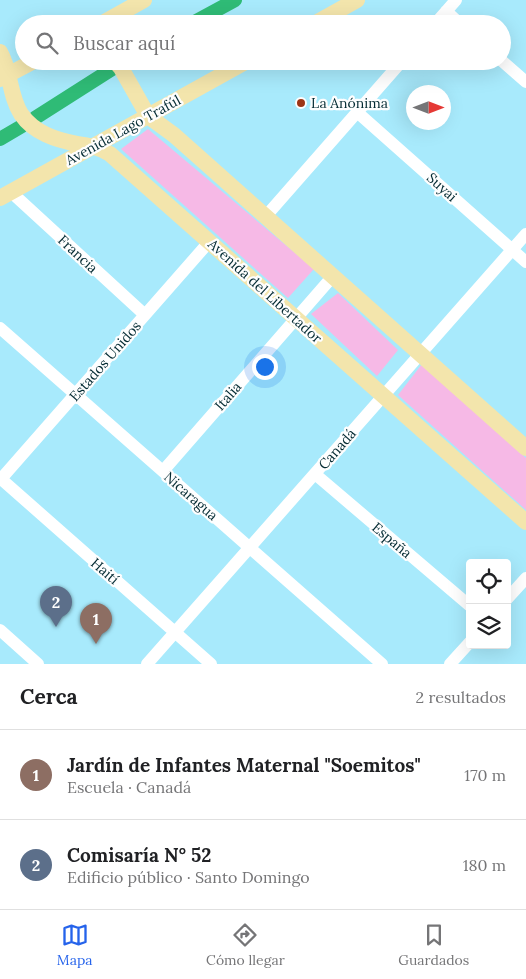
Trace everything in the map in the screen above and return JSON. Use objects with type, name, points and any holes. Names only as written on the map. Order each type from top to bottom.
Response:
[{"type":"main road","points":[[117,15],[144,0]]},
{"type":"main road","points":[[330,15],[357,0]]},
{"type":"main road","points":[[0,50],[15,56]]},
{"type":"main road","name":"Avenida del Libertador","points":[[0,50],[4,59],[4,77],[21,115],[31,126],[48,136],[68,142],[102,148],[110,154],[526,522]]},
{"type":"main road","points":[[4,77],[17,70]]},
{"type":"main road","points":[[122,70],[148,116],[174,134],[526,448]]},
{"type":"main road","name":"Avenida Lago Trafúl","points":[[6,195],[231,70]]},
{"type":"street","points":[[443,15],[456,0]]},
{"type":"street","points":[[446,11],[450,15]]},
{"type":"street","points":[[511,69],[526,82]]},
{"type":"street","points":[[266,216],[394,70]]},
{"type":"street","name":"Suyai","points":[[357,112],[526,262]]},
{"type":"street","name":"Francia","points":[[6,195],[145,315]]},
{"type":"street","name":"Canadá","points":[[147,664],[526,234]]},
{"type":"street","name":"Estados Unidos","points":[[0,479],[209,242]]},
{"type":"street","name":"Italia","points":[[163,471],[333,276]]},
{"type":"street","name":"Nicaragua","points":[[0,328],[382,664]]},
{"type":"street","name":"España","points":[[315,474],[468,604]]},
{"type":"street","name":"Haití","points":[[0,479],[211,664]]},
{"type":"street","points":[[511,595],[526,578]]},
{"type":"street","points":[[0,630],[38,664]]},
{"type":"street","points":[[450,664],[466,646]]},
{"type":"shaded area","points":[[148,129],[314,269],[288,298],[121,149]]},
{"type":"shaded area","points":[[338,293],[398,350],[377,376],[311,314]]},
{"type":"shaded area","points":[[422,364],[526,458],[526,510],[398,395]]},
{"type":"waterway","points":[[208,15],[235,0]]},
{"type":"waterway","points":[[35,118],[110,70]]},
{"type":"waterway","points":[[0,139],[22,126]]},
{"type":"place","name":"La Anónima","points":[[301,103]]},
{"type":"place","name":"Comisaría N° 52","points":[[56,627]]},
{"type":"place","name":"Jardín de Infantes Maternal \"Soemitos\"","points":[[96,644]]}]
